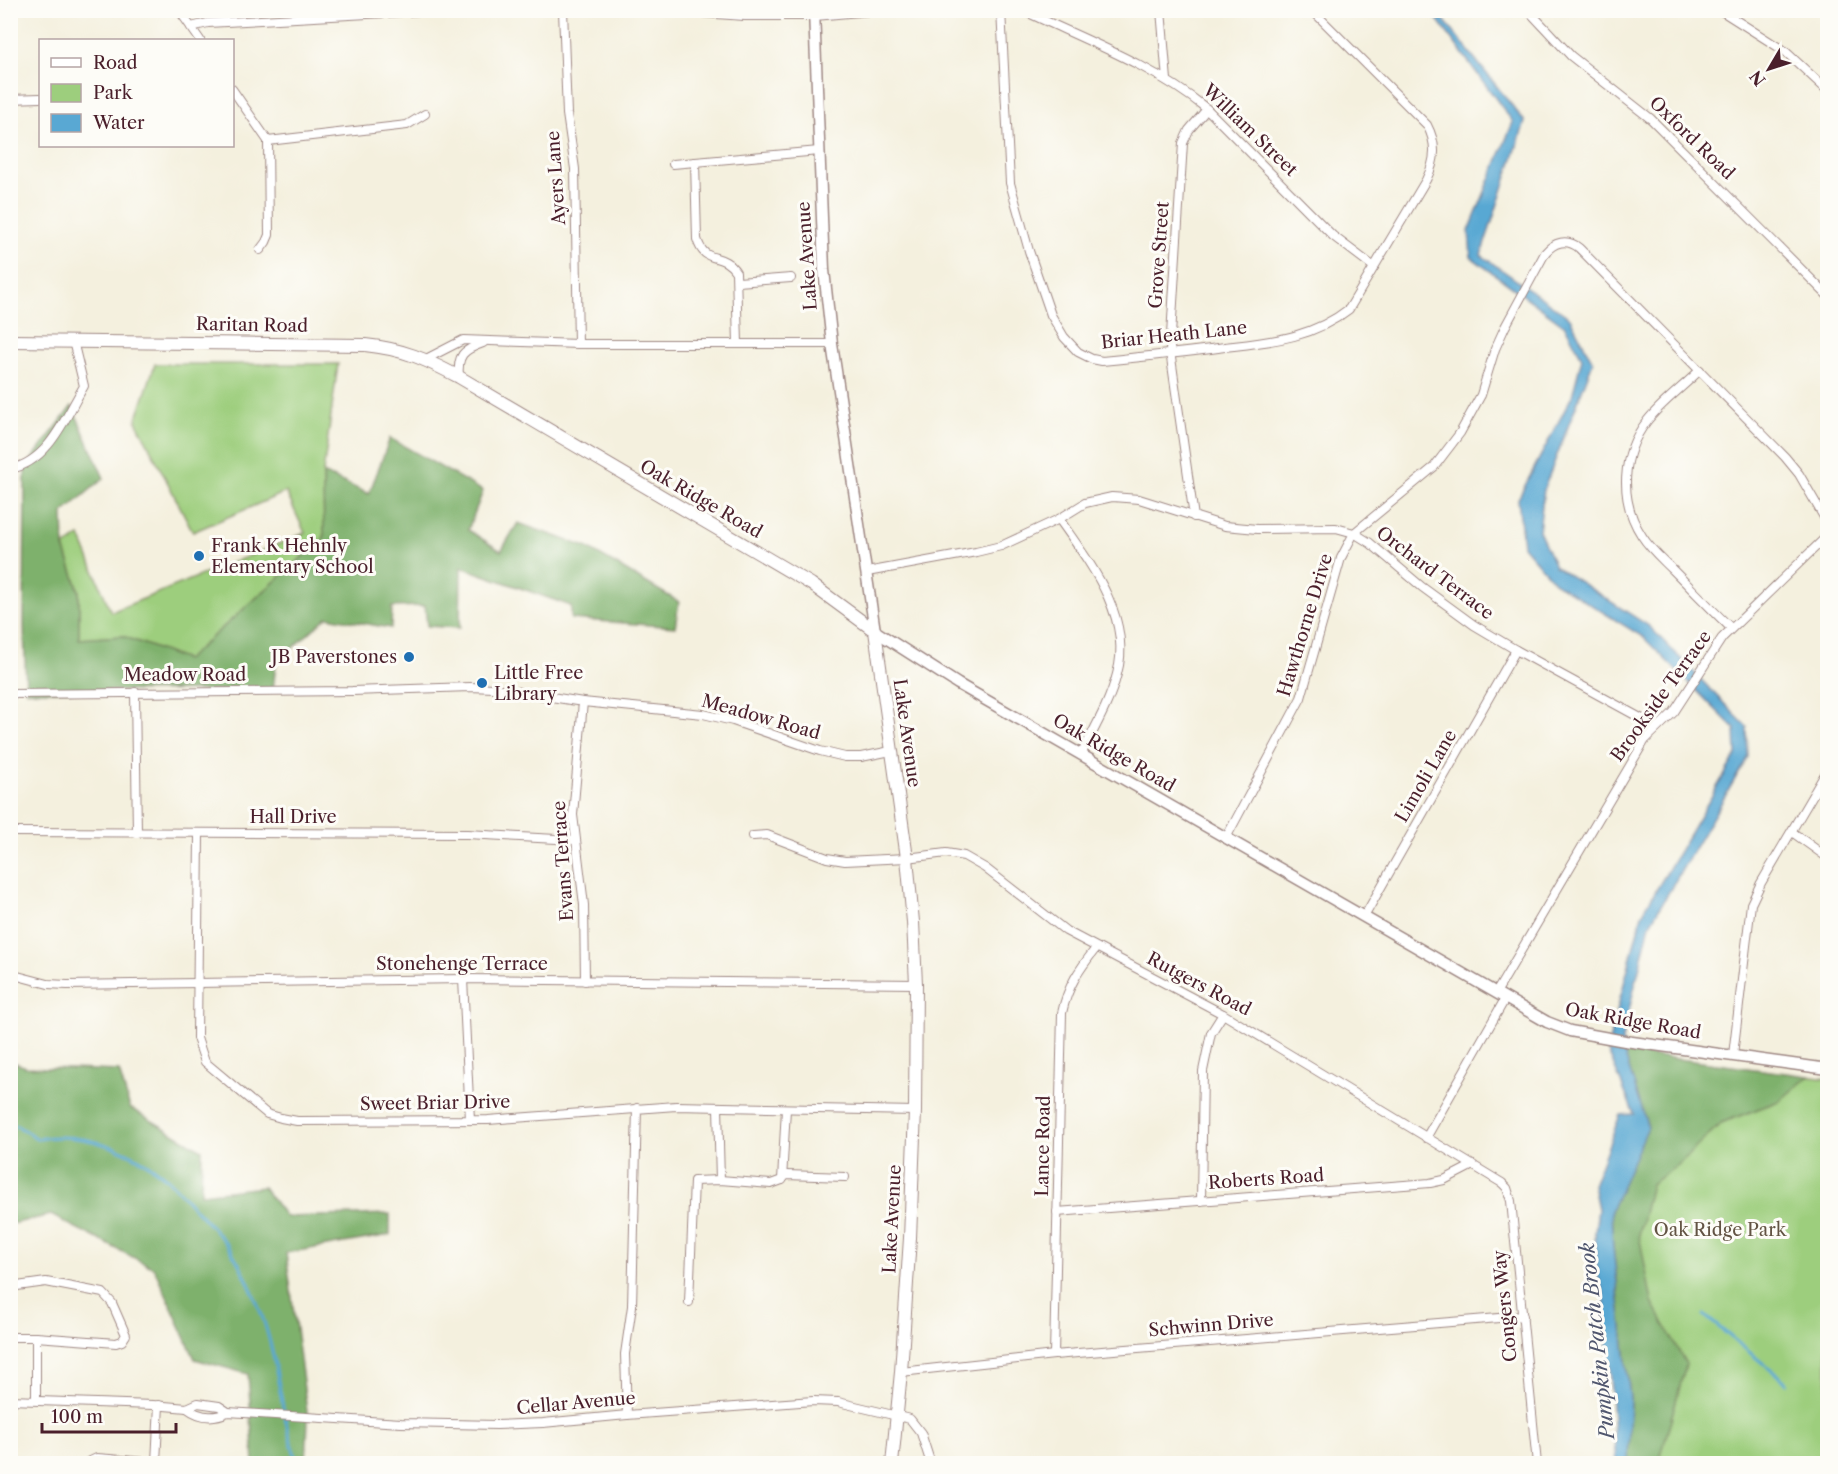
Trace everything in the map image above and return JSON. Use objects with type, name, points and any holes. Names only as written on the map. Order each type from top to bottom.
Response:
[{"type":"main road","name":"Raritan Road","points":[[10,341],[365,345],[392,348],[426,359]]},
{"type":"main road","name":"Oak Ridge Road","points":[[426,359],[804,580],[875,631]]},
{"type":"main road","name":"Lake Avenue","points":[[875,631],[907,858],[916,984],[915,1111],[910,1238],[892,1464]]},
{"type":"street","points":[[179,10],[199,39]]},
{"type":"street","points":[[191,27],[208,22],[439,10]]},
{"type":"street","name":"Ayers Lane","points":[[563,10],[567,114],[575,168],[578,344]]},
{"type":"street","points":[[658,10],[746,16],[882,10]]},
{"type":"street","name":"Briar Heath Lane","points":[[1001,10],[1010,183],[1029,251],[1051,315],[1064,337],[1078,352],[1102,361],[1288,338],[1332,322],[1349,309],[1426,180],[1433,163],[1435,150],[1432,135],[1420,117],[1312,10]]},
{"type":"street","name":"William Street","points":[[1022,10],[1151,71],[1186,92],[1207,109],[1333,236],[1374,267]]},
{"type":"street","points":[[1161,10],[1167,80]]},
{"type":"street","name":"Oxford Road","points":[[1528,10],[1571,56],[1651,119],[1827,296]]},
{"type":"street","points":[[1720,10],[1786,52],[1827,91]]},
{"type":"street","name":"Lake Avenue","points":[[814,13],[824,270],[832,344],[875,631]]},
{"type":"street","points":[[234,92],[268,141],[269,235],[260,250]]},
{"type":"street","points":[[10,99],[39,98]]},
{"type":"street","name":"Grove Street","points":[[1194,517],[1170,354],[1183,143],[1207,109]]},
{"type":"street","points":[[268,141],[407,125],[426,114]]},
{"type":"street","points":[[673,164],[819,151]]},
{"type":"street","points":[[695,162],[699,248],[706,255],[730,262],[736,272],[738,344]]},
{"type":"street","name":"Hawthorne Drive","points":[[1227,838],[1301,698],[1341,558],[1354,533],[1434,467],[1460,433],[1481,395],[1495,349],[1545,253],[1553,245],[1563,242],[1575,244],[1700,370]]},
{"type":"street","points":[[738,282],[790,278]]},
{"type":"street","points":[[426,359],[463,340],[578,344],[832,344]]},
{"type":"street","points":[[10,469],[33,459],[49,445],[84,386],[73,341]]},
{"type":"street","points":[[459,377],[458,364],[461,355],[469,348],[487,342]]},
{"type":"street","points":[[1731,628],[1649,545],[1637,528],[1627,499],[1626,478],[1629,458],[1641,429],[1654,413],[1700,370],[1785,457],[1799,474],[1827,524]]},
{"type":"street","name":"Orchard Terrace","points":[[867,572],[993,548],[1035,531],[1085,503],[1121,496],[1139,499],[1225,526],[1257,529],[1336,528],[1354,533],[1370,543],[1448,606],[1516,650],[1657,727]]},
{"type":"street","points":[[1059,519],[1105,591],[1115,615],[1120,636],[1121,654],[1117,674],[1110,695],[1081,755]]},
{"type":"street","name":"Brookside Terrace","points":[[1426,1138],[1501,996],[1645,740],[1674,712],[1700,669],[1731,628],[1827,534]]},
{"type":"street","name":"Oak Ridge Road","points":[[875,631],[951,680],[1536,1017],[1558,1027],[1609,1039],[1827,1069]]},
{"type":"street","name":"Limoli Lane","points":[[1364,917],[1516,650]]},
{"type":"street","name":"Meadow Road","points":[[10,694],[494,688],[583,702],[703,714],[820,752],[845,757],[861,757],[891,751]]},
{"type":"street","points":[[135,692],[137,832]]},
{"type":"street","name":"Evans Terrace","points":[[583,702],[573,815],[584,905],[585,981]]},
{"type":"street","points":[[1733,1055],[1751,904],[1827,769]]},
{"type":"street","name":"Hall Drive","points":[[10,832],[466,834],[575,840]]},
{"type":"street","points":[[1792,832],[1827,858]]},
{"type":"street","name":"Sweet Briar Drive","points":[[199,833],[197,1038],[201,1056],[205,1062],[267,1114],[297,1121],[546,1117],[676,1106],[915,1111]]},
{"type":"street","name":"Rutgers Road","points":[[753,836],[767,835],[827,858],[845,861],[907,858],[946,853],[964,856],[985,868],[1066,931],[1223,1014],[1473,1166]]},
{"type":"street","name":"Lance Road","points":[[1054,1355],[1062,1013],[1071,984],[1096,948]]},
{"type":"street","name":"Stonehenge Terrace","points":[[10,974],[48,984],[67,985],[463,979],[916,984]]},
{"type":"street","points":[[463,979],[470,1120]]},
{"type":"street","points":[[1201,1201],[1203,1071],[1211,1034],[1223,1014]]},
{"type":"street","points":[[718,1107],[720,1180]]},
{"type":"street","points":[[627,1415],[625,1354],[632,1298],[637,1108]]},
{"type":"street","points":[[782,1180],[786,1109]]},
{"type":"street","name":"Roberts Road","points":[[1057,1212],[1430,1183],[1444,1180],[1473,1166]]},
{"type":"street","name":"Congers Way","points":[[1473,1166],[1502,1183],[1510,1194],[1537,1464]]},
{"type":"street","points":[[688,1302],[694,1181],[720,1180],[771,1184],[782,1180],[786,1175],[845,1178]]},
{"type":"street","points":[[10,1287],[46,1282],[103,1293],[112,1303],[126,1335],[122,1341],[116,1343],[10,1337]]},
{"type":"street","name":"Schwinn Drive","points":[[901,1372],[1054,1355],[1523,1316]]},
{"type":"street","points":[[36,1337],[36,1400]]},
{"type":"street","name":"Cellar Avenue","points":[[10,1400],[159,1405],[187,1408],[196,1415],[217,1417],[228,1412],[440,1425],[543,1423],[813,1401],[838,1402],[896,1416]]},
{"type":"street","points":[[156,1462],[159,1405]]},
{"type":"street","points":[[896,1416],[910,1419],[916,1425],[931,1464]]},
{"type":"street","points":[[84,1464],[97,1458],[173,1464]]},
{"type":"green space","points":[[155,364],[338,364],[323,473],[324,538],[186,660],[123,636],[79,639],[79,591],[64,547],[80,536],[111,612],[305,533],[286,492],[193,532],[136,421]]},
{"type":"green space","points":[[72,406],[104,478],[63,513],[64,547],[79,591],[79,639],[123,636],[186,660],[324,538],[323,473],[369,494],[390,438],[483,491],[468,530],[501,551],[518,523],[586,547],[679,602],[675,627],[571,619],[571,606],[461,567],[460,628],[427,626],[425,606],[392,607],[391,628],[327,617],[276,663],[273,690],[26,691],[25,468]]},
{"type":"green space","name":"Oak Ridge Park","points":[[1624,1052],[1827,1079],[1827,1463],[1628,1463],[1630,1398],[1611,1210],[1647,1128]]},
{"type":"green space","points":[[1624,1052],[1809,1076],[1779,1101],[1721,1123],[1678,1165],[1651,1184],[1639,1235],[1652,1302],[1686,1364],[1661,1463],[1628,1463],[1630,1398],[1611,1210],[1647,1128]]},
{"type":"green space","points":[[10,1061],[26,1067],[119,1071],[130,1108],[202,1150],[201,1194],[263,1187],[286,1217],[390,1214],[390,1235],[286,1253],[308,1419],[306,1463],[254,1463],[248,1374],[195,1359],[154,1268],[51,1215],[11,1224]]},
{"type":"water","points":[[1431,11],[1437,11],[1525,122],[1481,255],[1570,318],[1593,362],[1544,489],[1539,531],[1555,566],[1649,626],[1747,727],[1748,757],[1650,924],[1622,1039],[1648,1127],[1611,1211],[1630,1398],[1628,1463],[1616,1463],[1604,1294],[1597,1274],[1595,1232],[1598,1209],[1593,1185],[1620,1115],[1634,1114],[1607,1049],[1642,914],[1736,755],[1735,729],[1643,637],[1554,582],[1523,546],[1518,499],[1572,396],[1582,358],[1565,326],[1471,257],[1469,231],[1513,122]]},
{"type":"waterway","points":[[10,1125],[17,1126],[38,1139],[55,1137],[90,1141],[108,1145],[140,1160],[171,1183],[224,1241],[245,1276],[261,1313],[272,1350],[287,1427],[298,1464]]},
{"type":"waterway","points":[[1704,1315],[1787,1383]]},
{"type":"place","name":"Frank K Hehnly Elementary School","points":[[199,556]]},
{"type":"place","name":"JB Paverstones","points":[[409,657]]},
{"type":"place","name":"Little Free Library","points":[[482,683]]},
{"type":"water label","name":"Pumpkin Patch Brook","points":[[1597,1341]]}]
